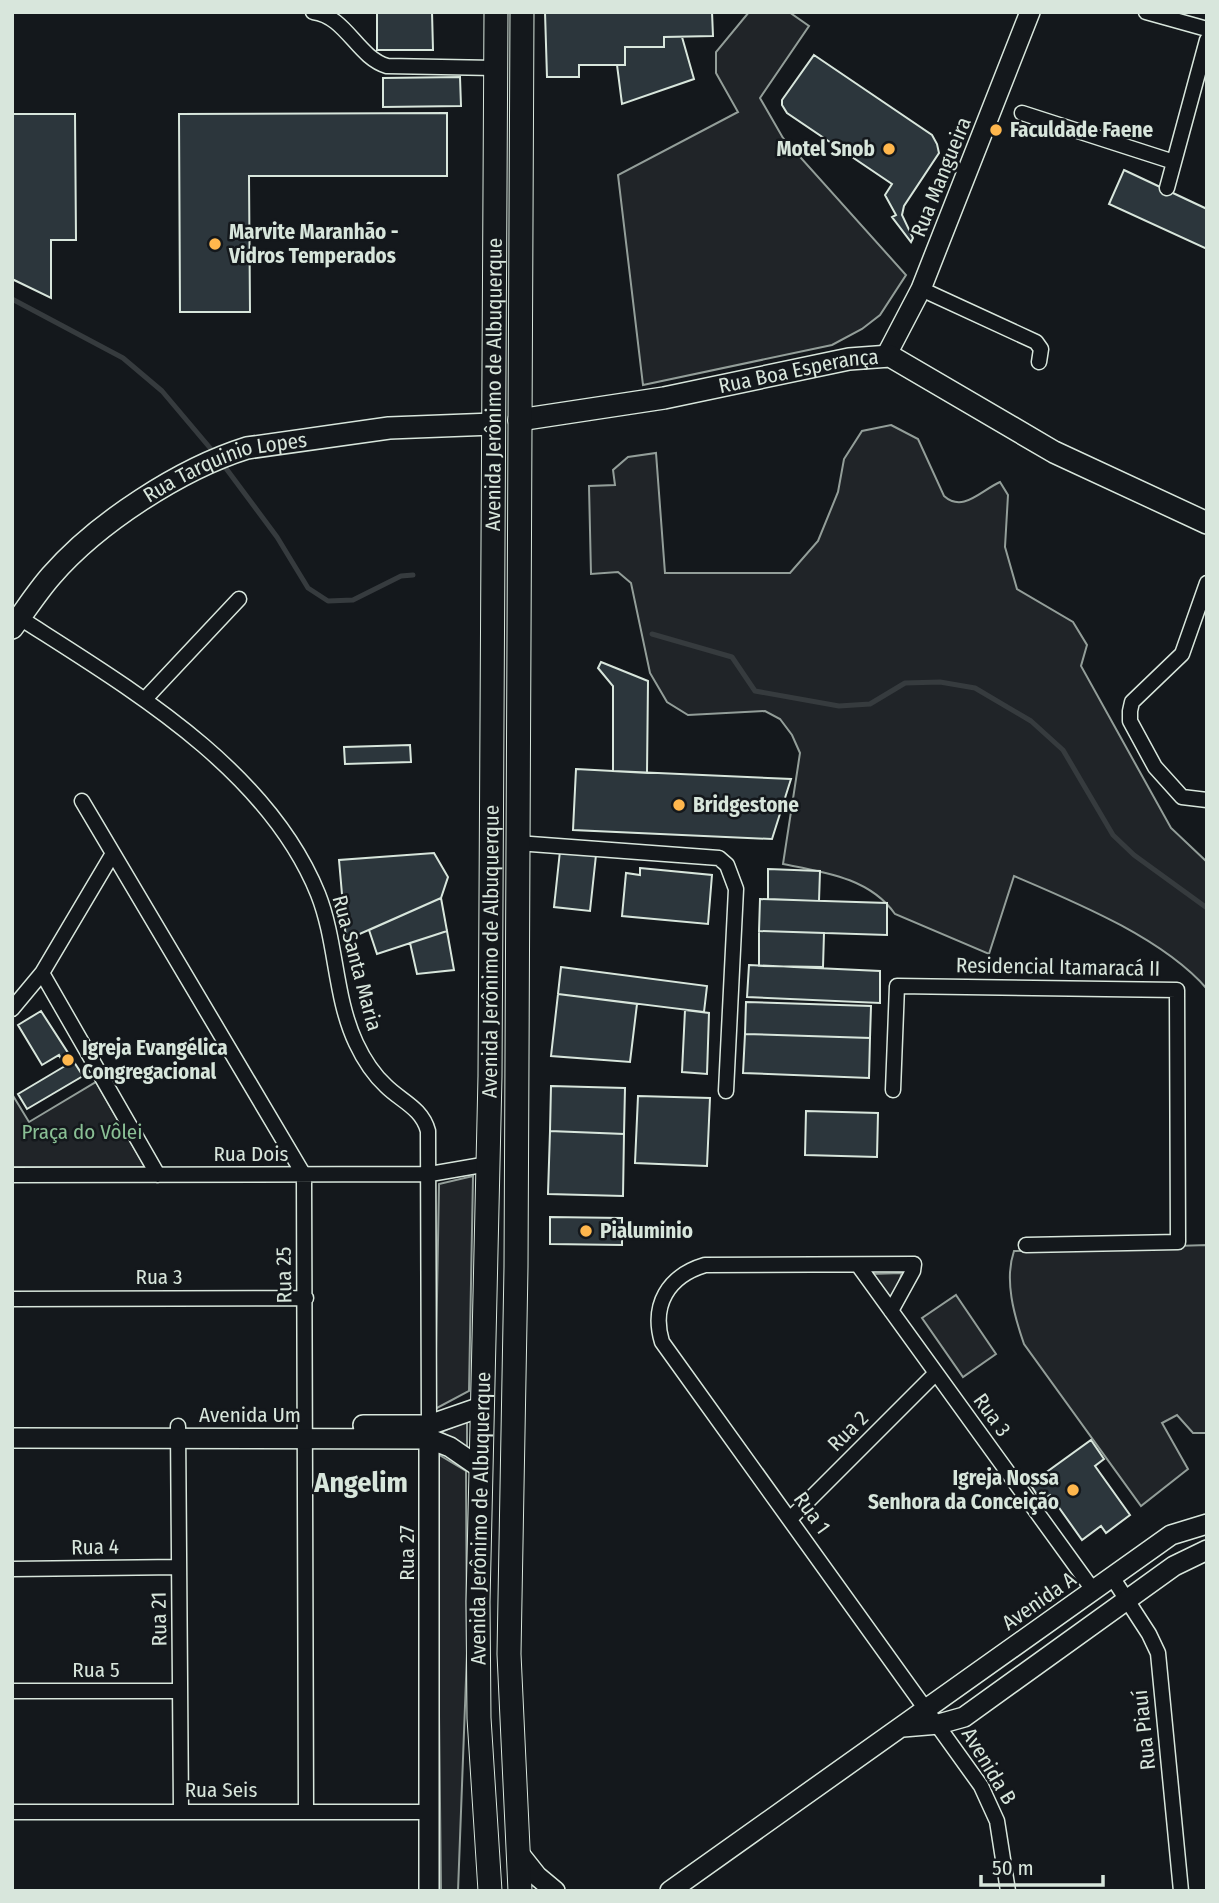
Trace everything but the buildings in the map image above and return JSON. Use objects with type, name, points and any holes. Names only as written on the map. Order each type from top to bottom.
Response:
[{"type":"main road","name":"Avenida Jerônimo de Albuquerque","points":[[490,1891],[478,1686],[481,1407],[488,1164],[496,12]]},
{"type":"main road","name":"Avenida Jerônimo de Albuquerque","points":[[520,1891],[509,1654],[516,1267],[522,12]]},
{"type":"main road","name":"Rua Boa Esperança","points":[[519,420],[664,398],[849,359],[886,356],[906,363],[1054,452],[1207,523]]},
{"type":"main road","name":"Rua Tarquinio Lopes","points":[[16,623],[51,576],[107,524],[229,454],[271,444],[389,428],[494,424]]},
{"type":"main road","points":[[481,1407],[491,1411],[497,1427],[500,1605],[509,1654]]},
{"type":"street","points":[[313,12],[330,16],[379,64],[396,67],[495,68]]},
{"type":"street","name":"Rua Mangueira","points":[[886,356],[921,289],[1030,12]]},
{"type":"street","points":[[1146,12],[1207,29]]},
{"type":"street","points":[[1167,187],[1207,40]]},
{"type":"street","points":[[1022,113],[1174,162]]},
{"type":"street","points":[[921,289],[1036,342],[1041,349],[1039,362]]},
{"type":"street","points":[[1207,583],[1182,654],[1132,702],[1130,721],[1155,767],[1182,797],[1194,801],[1207,800]]},
{"type":"street","points":[[145,699],[239,599]]},
{"type":"street","name":"Rua Santa Maria","points":[[16,623],[145,699],[211,752],[258,801],[290,845],[317,893],[346,1016],[356,1044],[384,1084],[423,1116],[428,1130],[430,1174]]},
{"type":"street","points":[[82,801],[304,1175]]},
{"type":"street","points":[[517,843],[719,858],[727,865],[736,889],[726,1091]]},
{"type":"street","points":[[12,1009],[42,973],[112,855]]},
{"type":"street","points":[[42,973],[158,1175]]},
{"type":"street","name":"Residencial Itamaracá II","points":[[893,1090],[897,986],[1177,990],[1178,1242],[1026,1245]]},
{"type":"street","name":"Rua Dois","points":[[12,1175],[430,1174],[488,1164]]},
{"type":"street","name":"Rua 27","points":[[429,1891],[430,1174]]},
{"type":"street","name":"Rua 25","points":[[304,1175],[306,1811]]},
{"type":"street","points":[[858,1265],[914,1264],[913,1271],[891,1311]]},
{"type":"street","name":"Rua 1","points":[[858,1265],[705,1265],[676,1280],[662,1297],[657,1318],[662,1342],[933,1716]]},
{"type":"street","name":"Rua 3","points":[[858,1265],[1093,1590]]},
{"type":"street","name":"Rua 3","points":[[12,1299],[306,1298]]},
{"type":"street","name":"Rua 2","points":[[790,1519],[936,1373]]},
{"type":"street","name":"Avenida Um","points":[[12,1426],[178,1432],[430,1432],[481,1407]]},
{"type":"street","name":"Avenida Um","points":[[12,1438],[178,1432]]},
{"type":"street","name":"Rua 21","points":[[178,1432],[181,1811]]},
{"type":"street","name":"Avenida Um","points":[[430,1432],[480,1467]]},
{"type":"street","name":"Avenida A","points":[[670,1891],[902,1727],[933,1716],[1093,1590],[1171,1535],[1207,1524]]},
{"type":"street","name":"Avenida A","points":[[933,1716],[964,1717],[1182,1562],[1207,1550]]},
{"type":"street","name":"Rua 4","points":[[12,1569],[179,1567]]},
{"type":"street","name":"Rua Piauí","points":[[1112,1577],[1149,1634],[1158,1653],[1181,1891]]},
{"type":"street","name":"Rua 5","points":[[12,1690],[180,1691]]},
{"type":"street","name":"Avenida B","points":[[933,1716],[993,1809],[1009,1891]]},
{"type":"street","name":"Rua Seis","points":[[12,1812],[429,1812]]},
{"type":"street","points":[[518,1852],[537,1876],[555,1891]]},
{"type":"green space","points":[[749,12],[789,12],[809,26],[760,98],[783,138],[906,275],[880,315],[862,329],[832,345],[643,385],[618,175],[738,112],[716,73],[716,52]]},
{"type":"green space","points":[[891,425],[918,439],[944,496],[951,501],[972,499],[1000,482],[1008,495],[1005,547],[1017,589],[1073,622],[1087,645],[1081,666],[1171,828],[1207,862],[1207,989],[1167,953],[1143,938],[1090,910],[1014,876],[989,954],[895,914],[873,892],[859,884],[830,874],[783,864],[800,753],[792,735],[780,719],[765,711],[688,715],[667,702],[650,673],[631,583],[618,572],[591,574],[589,486],[615,485],[613,470],[628,457],[656,453],[665,573],[790,573],[818,541],[838,492],[844,459],[862,431]]},
{"type":"green space","name":"Praça do Vôlei","points":[[96,1082],[145,1167],[12,1167],[12,1094],[29,1122]]},
{"type":"green space","points":[[473,1176],[469,1391],[435,1409],[439,1184]]},
{"type":"green space","points":[[1207,1245],[1207,1433],[1193,1433],[1177,1415],[1162,1423],[1188,1469],[1141,1506],[1024,1344],[1010,1286],[1011,1262],[1014,1251]]},
{"type":"green space","points":[[902,1273],[891,1306],[869,1274]]},
{"type":"green space","points":[[956,1295],[996,1354],[963,1377],[922,1318]]},
{"type":"green space","points":[[467,1421],[467,1447],[441,1432]]},
{"type":"green space","points":[[436,1453],[466,1471],[467,1653],[458,1891],[441,1891]]},
{"type":"waterway","points":[[12,299],[123,358],[162,391],[216,455]]},
{"type":"waterway","points":[[222,463],[277,537],[308,588],[328,601],[353,600],[401,576],[413,575]]},
{"type":"waterway","points":[[652,634],[732,657],[755,691],[839,706],[870,704],[905,683],[940,682],[975,688],[1031,721],[1063,750],[1113,835],[1134,855],[1207,908]]},
{"type":"place","name":"Faculdade Faene","points":[[996,130]]},
{"type":"place","name":"Motel Snob","points":[[889,149]]},
{"type":"place","name":"Marvite Maranhão - Vidros Temperados","points":[[215,244]]},
{"type":"place","name":"Bridgestone","points":[[679,805]]},
{"type":"place","name":"Igreja Evangélica Congregacional","points":[[68,1060]]},
{"type":"place","name":"Pialuminio","points":[[586,1231]]},
{"type":"place","name":"Igreja Nossa Senhora da Conceição","points":[[1073,1490]]},
{"type":"district","name":"Angelim","points":[[361,1482]]}]
